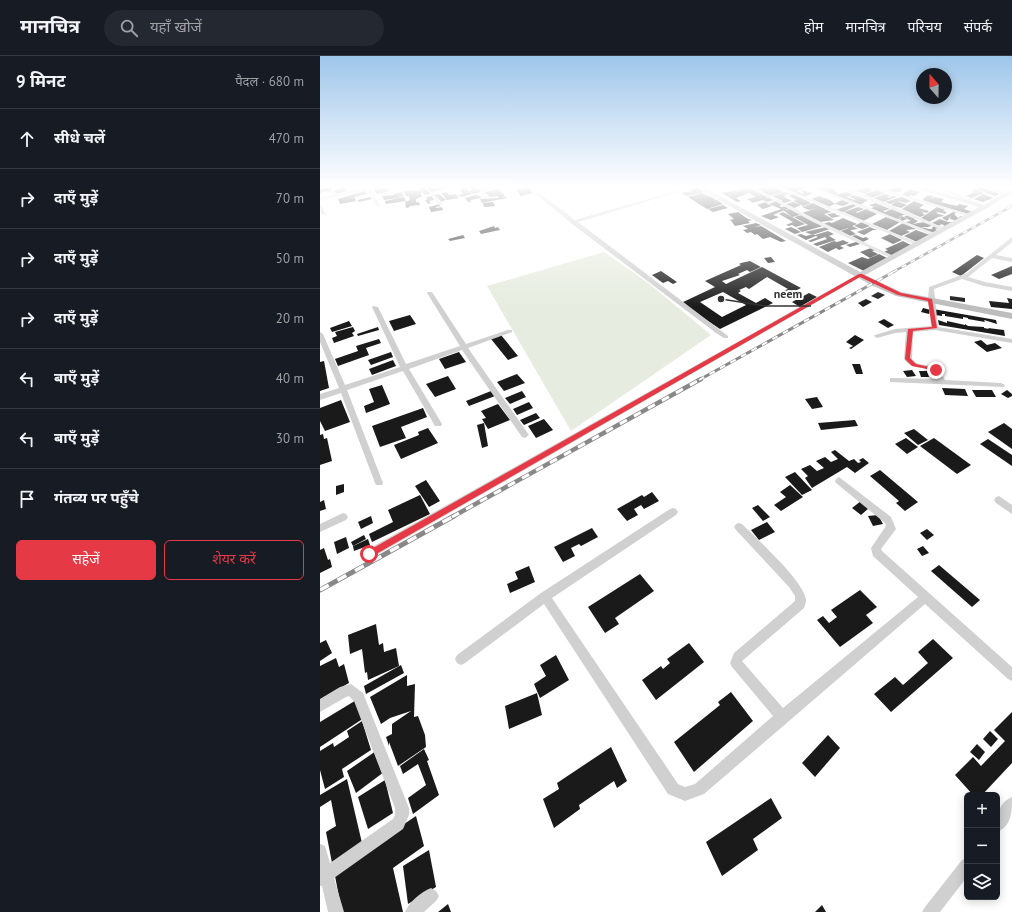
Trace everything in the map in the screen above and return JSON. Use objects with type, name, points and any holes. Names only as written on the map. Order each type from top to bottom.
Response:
[{"type":"street","points":[[580,227],[718,332],[726,336]]},
{"type":"street","points":[[772,227],[860,275],[899,294],[1012,316]]},
{"type":"street","points":[[828,227],[893,257]]},
{"type":"street","points":[[876,227],[918,244]]},
{"type":"street","points":[[916,227],[934,234]]},
{"type":"street","points":[[939,227],[944,229]]},
{"type":"street","points":[[369,554],[860,275],[948,227]]},
{"type":"street","points":[[934,328],[930,300],[931,288],[939,283],[963,277],[1009,244],[1012,239]]},
{"type":"street","points":[[991,256],[1012,260]]},
{"type":"street","points":[[963,277],[984,284],[1012,289]]},
{"type":"street","points":[[430,293],[464,347],[525,435]]},
{"type":"street","points":[[375,307],[404,368],[438,424]]},
{"type":"street","points":[[877,336],[895,331],[934,328],[1012,341]]},
{"type":"street","points":[[910,330],[908,359],[914,365],[934,368],[942,382]]},
{"type":"street","points":[[320,396],[510,331]]},
{"type":"street","points":[[320,334],[343,388],[379,483]]},
{"type":"street","points":[[893,380],[1001,385]]},
{"type":"street","points":[[839,482],[888,520],[891,529],[876,548],[877,553],[1012,675]]},
{"type":"street","points":[[999,500],[1012,510]]},
{"type":"street","points":[[461,659],[545,597],[673,512]]},
{"type":"street","points":[[320,528],[344,518]]},
{"type":"street","points":[[739,527],[793,584],[801,600],[800,604],[738,656],[736,663],[782,717]]},
{"type":"street","points":[[545,597],[673,789],[685,794],[699,789],[782,717],[926,597]]},
{"type":"street","points":[[320,706],[344,691],[351,690],[359,697],[402,808],[402,815],[398,824],[323,876]]},
{"type":"street","points":[[1000,821],[1012,804]]},
{"type":"street","points":[[320,851],[323,876],[336,912]]},
{"type":"street","points":[[930,912],[964,868]]},
{"type":"street","points":[[413,912],[431,896]]},
{"type":"shaded area","points":[[604,252],[647,282],[711,335],[571,431],[487,286]]},
{"type":"building","points":[[491,227],[498,227],[500,230],[481,234],[479,231]]},
{"type":"building","points":[[745,227],[763,227],[786,241],[781,242],[770,237],[763,239],[757,234],[755,235],[751,232],[747,233],[743,230],[748,229]]},
{"type":"building","points":[[791,227],[801,232],[795,234],[785,229]]},
{"type":"building","points":[[801,227],[820,227],[802,232],[797,228]]},
{"type":"building","points":[[826,227],[830,229],[815,234],[805,232]]},
{"type":"building","points":[[830,227],[854,227],[858,229],[850,230],[856,234],[850,236],[841,231],[849,228],[839,231]]},
{"type":"building","points":[[857,227],[867,227],[862,229]]},
{"type":"building","points":[[870,227],[877,230],[873,230],[864,235],[857,232]]},
{"type":"building","points":[[879,227],[892,227],[887,230]]},
{"type":"building","points":[[896,227],[912,227],[916,229],[906,230],[910,232],[901,236],[889,231]]},
{"type":"building","points":[[918,227],[928,227],[921,227],[929,229],[932,229],[933,227],[939,228],[935,229],[938,231],[935,233]]},
{"type":"building","points":[[916,230],[932,235],[917,242],[904,236]]},
{"type":"building","points":[[828,231],[834,234],[829,236],[836,240],[817,246],[813,244],[827,239],[825,237],[811,242],[808,241],[818,237],[816,236],[806,240],[797,235],[815,235]]},
{"type":"building","points":[[890,234],[902,240],[893,244],[881,238]]},
{"type":"building","points":[[463,235],[465,238],[450,241],[448,239]]},
{"type":"building","points":[[856,235],[869,239],[863,242],[852,236]]},
{"type":"building","points":[[843,240],[849,243],[840,246],[844,248],[839,250],[836,248],[828,252],[819,247],[834,241],[837,242]]},
{"type":"building","points":[[903,241],[913,246],[892,256],[884,252],[888,250],[885,249]]},
{"type":"building","points":[[856,242],[860,244],[850,247],[846,245]]},
{"type":"building","points":[[871,248],[875,250],[872,251],[878,254],[870,258],[860,252]]},
{"type":"building","points":[[879,254],[889,259],[864,271],[848,263],[862,257],[868,259]]},
{"type":"building","points":[[977,255],[984,258],[961,276],[952,272]]},
{"type":"building","points":[[771,257],[775,262],[768,263],[764,258]]},
{"type":"building","points":[[750,261],[761,267],[750,272],[747,270],[738,274],[740,275],[722,281],[726,284],[762,267],[801,288],[787,295],[781,292],[788,289],[767,277],[749,289],[746,287],[739,290],[741,291],[738,293],[756,303],[765,298],[773,303],[720,329],[681,303],[715,287],[705,281],[741,265],[739,264]],"holes":[[[723,292],[746,305],[722,317],[700,302]]]},
{"type":"building","points":[[1012,266],[1012,274],[999,279],[991,275]]},
{"type":"building","points":[[661,271],[677,282],[673,284],[668,281],[663,283],[652,275]]},
{"type":"building","points":[[878,292],[885,295],[878,299],[871,296]]},
{"type":"building","points":[[809,293],[817,297],[800,307],[792,302]]},
{"type":"building","points":[[950,296],[965,298],[965,302],[950,300]]},
{"type":"building","points":[[1007,298],[1012,299],[1012,309],[991,307],[989,301],[1009,303]]},
{"type":"building","points":[[866,299],[872,302],[863,307],[858,303]]},
{"type":"building","points":[[923,308],[931,310],[929,314],[921,312]]},
{"type":"building","points":[[933,309],[996,320],[997,324],[984,320],[985,322],[963,317],[963,319],[945,316],[945,314],[942,314],[942,316],[935,315]]},
{"type":"building","points":[[410,315],[416,324],[394,331],[389,321]]},
{"type":"building","points":[[884,319],[894,325],[888,328],[878,322]]},
{"type":"building","points":[[938,320],[947,323],[947,321],[965,324],[968,326],[1004,330],[1005,336],[939,325]]},
{"type":"building","points":[[349,321],[352,326],[332,332],[330,328]]},
{"type":"building","points":[[353,327],[355,331],[352,333],[354,336],[334,343],[332,338],[337,336],[335,332]]},
{"type":"building","points":[[378,327],[379,330],[358,336],[357,334]]},
{"type":"building","points":[[501,335],[518,356],[508,360],[491,339]]},
{"type":"building","points":[[855,335],[864,340],[851,349],[849,348],[853,346],[846,342]]},
{"type":"building","points":[[379,339],[381,343],[366,348],[369,355],[338,366],[335,359],[358,351],[356,346]]},
{"type":"building","points":[[981,340],[987,345],[995,343],[1002,348],[987,352],[974,342]]},
{"type":"building","points":[[391,352],[393,357],[371,365],[368,360]]},
{"type":"building","points":[[459,352],[466,362],[445,369],[439,359]]},
{"type":"building","points":[[393,360],[396,366],[372,375],[369,369]]},
{"type":"building","points":[[324,361],[329,388],[320,391],[320,362]]},
{"type":"building","points":[[852,364],[860,364],[863,374],[856,374]]},
{"type":"building","points":[[912,370],[916,376],[907,377],[903,371]]},
{"type":"building","points":[[919,371],[927,371],[929,377],[921,377]]},
{"type":"building","points":[[517,374],[525,383],[504,391],[497,382]]},
{"type":"building","points":[[448,376],[456,389],[435,397],[426,384]]},
{"type":"building","points":[[382,385],[390,404],[366,413],[364,406],[374,402],[369,389]]},
{"type":"building","points":[[942,388],[965,389],[968,396],[945,395]]},
{"type":"building","points":[[972,390],[992,390],[996,397],[976,397]]},
{"type":"building","points":[[1007,390],[1012,394],[1012,396],[1008,398],[1001,394]]},
{"type":"building","points":[[491,391],[495,396],[469,406],[466,401]]},
{"type":"building","points":[[522,391],[526,397],[510,404],[505,398]]},
{"type":"building","points":[[817,397],[823,407],[812,409],[805,399]]},
{"type":"building","points":[[341,400],[350,422],[325,431],[320,421],[320,408]]},
{"type":"building","points":[[529,402],[533,408],[517,415],[513,409]]},
{"type":"building","points":[[498,404],[510,420],[488,429],[482,419],[486,418],[481,411]]},
{"type":"building","points":[[423,408],[427,417],[401,427],[406,438],[380,447],[372,426]]},
{"type":"building","points":[[536,413],[540,418],[524,425],[520,420]]},
{"type":"building","points":[[544,419],[553,430],[536,438],[528,426]]},
{"type":"building","points":[[855,420],[858,426],[821,430],[818,423]]},
{"type":"building","points":[[484,423],[488,446],[482,448],[477,425]]},
{"type":"building","points":[[1004,423],[1012,429],[1012,449],[988,432]]},
{"type":"building","points":[[428,428],[438,443],[401,459],[394,445],[419,435],[418,432]]},
{"type":"building","points":[[914,429],[928,440],[918,445],[904,433]]},
{"type":"building","points":[[323,434],[324,439],[327,438],[332,461],[320,465],[320,435]]},
{"type":"building","points":[[906,438],[918,447],[907,454],[895,444]]},
{"type":"building","points":[[934,438],[971,465],[957,474],[920,446]]},
{"type":"building","points":[[988,439],[1012,455],[1012,466],[980,444]]},
{"type":"building","points":[[835,450],[849,461],[854,459],[858,463],[861,462],[859,460],[863,458],[869,463],[855,473],[847,467],[812,488],[805,478],[808,476],[801,469],[810,465],[817,471],[824,468],[816,461],[825,457],[831,462],[838,459],[831,452]]},
{"type":"building","points":[[880,470],[918,502],[905,511],[896,503],[899,501],[870,476]]},
{"type":"building","points":[[795,472],[812,490],[802,495],[785,477]]},
{"type":"building","points":[[426,480],[440,501],[429,507],[415,486]]},
{"type":"building","points":[[344,484],[344,492],[336,495],[336,486]]},
{"type":"building","points":[[790,485],[803,497],[781,511],[774,505],[786,497],[780,492]]},
{"type":"building","points":[[652,492],[659,501],[644,509],[641,505],[634,509],[638,515],[627,521],[617,509],[642,495],[644,497]]},
{"type":"building","points":[[420,495],[430,514],[372,542],[369,534],[393,522],[388,510]]},
{"type":"building","points":[[324,500],[326,509],[320,511],[320,502]]},
{"type":"building","points":[[861,501],[869,508],[861,515],[852,508]]},
{"type":"building","points":[[758,505],[770,517],[763,521],[752,508]]},
{"type":"building","points":[[878,515],[883,524],[873,526],[868,516]]},
{"type":"building","points":[[371,516],[373,523],[361,529],[358,522]]},
{"type":"building","points":[[767,522],[775,532],[759,540],[751,530]]},
{"type":"building","points":[[592,528],[598,537],[581,546],[579,544],[571,548],[575,556],[563,562],[554,547]]},
{"type":"building","points":[[927,529],[934,535],[927,540],[920,533]]},
{"type":"building","points":[[364,535],[366,539],[353,546],[351,542]]},
{"type":"building","points":[[346,537],[349,548],[337,554],[334,542]]},
{"type":"building","points":[[368,539],[370,545],[354,551],[353,546]]},
{"type":"building","points":[[923,546],[929,553],[922,556],[917,549]]},
{"type":"building","points":[[324,548],[328,560],[330,559],[332,567],[320,573],[320,550]]},
{"type":"building","points":[[939,565],[980,600],[972,607],[931,571]]},
{"type":"building","points":[[529,566],[535,582],[510,593],[507,584],[518,579],[515,572]]},
{"type":"building","points":[[640,574],[654,591],[615,618],[619,624],[605,633],[588,607]]},
{"type":"building","points":[[860,590],[877,607],[866,615],[873,623],[840,647],[817,620],[823,616],[829,623],[837,617],[831,610]]},
{"type":"building","points":[[376,624],[379,645],[383,643],[384,652],[396,648],[399,666],[368,680],[367,672],[365,673],[362,649],[350,654],[348,635]]},
{"type":"building","points":[[933,639],[953,658],[891,712],[874,694],[895,677],[903,685],[928,663],[918,652]]},
{"type":"building","points":[[326,640],[332,653],[320,661],[320,643]]},
{"type":"building","points":[[689,643],[704,662],[656,700],[642,680],[661,666],[663,669],[670,663],[667,659]]},
{"type":"building","points":[[556,655],[569,680],[540,698],[534,684],[546,676],[540,665]]},
{"type":"building","points":[[336,658],[339,667],[344,664],[349,683],[324,697],[320,702],[320,666]]},
{"type":"building","points":[[401,665],[404,673],[366,694],[364,686]]},
{"type":"building","points":[[407,675],[407,686],[415,684],[414,717],[418,716],[425,735],[426,747],[398,766],[386,737],[392,734],[392,724],[411,711],[390,718],[381,724],[370,697]]},
{"type":"building","points":[[731,692],[753,721],[694,772],[674,742],[720,705],[718,702]]},
{"type":"building","points":[[537,693],[542,715],[509,729],[505,706]]},
{"type":"building","points":[[358,699],[364,718],[320,747],[320,722]]},
{"type":"building","points":[[1012,712],[1012,763],[985,792],[970,792],[955,775],[973,757],[981,766],[1005,741],[994,730]]},
{"type":"building","points":[[362,721],[371,750],[342,769],[344,777],[325,789],[320,770],[320,751],[333,743],[334,747],[349,737],[347,731]]},
{"type":"building","points":[[990,731],[998,739],[991,747],[983,739]]},
{"type":"building","points":[[828,735],[840,748],[815,777],[802,763]]},
{"type":"building","points":[[977,744],[985,752],[979,760],[970,752]]},
{"type":"building","points":[[611,747],[627,781],[617,788],[614,781],[579,805],[580,809],[554,828],[543,799],[559,789],[557,783]]},
{"type":"building","points":[[424,749],[429,760],[427,761],[439,795],[413,814],[408,798],[426,785],[418,764],[403,774],[400,766]]},
{"type":"building","points":[[376,751],[384,772],[356,793],[347,771]]},
{"type":"building","points":[[347,779],[362,843],[332,863],[326,832],[336,826],[331,800],[320,807],[320,795]]},
{"type":"building","points":[[385,780],[393,813],[368,829],[358,797]]},
{"type":"building","points":[[771,798],[782,818],[753,839],[758,850],[722,876],[706,842]]},
{"type":"building","points":[[416,816],[424,846],[393,868],[403,912],[342,912],[334,871]]},
{"type":"building","points":[[429,850],[436,887],[408,904],[403,866]]},
{"type":"building","points":[[448,904],[451,912],[438,912]]},
{"type":"building","points":[[822,905],[826,912],[815,912]]},
{"type":"railway","points":[[893,272],[974,227]]},
{"type":"railway","points":[[699,380],[895,271]]},
{"type":"railway","points":[[452,517],[701,379]]},
{"type":"railway","points":[[320,590],[454,516]]},
{"type":"place","name":"neem","points":[[721,299]]},
{"type":"route","points":[[369,554],[860,275],[899,294],[930,300],[934,328],[910,330],[908,359],[914,365],[934,368],[936,370]]}]
